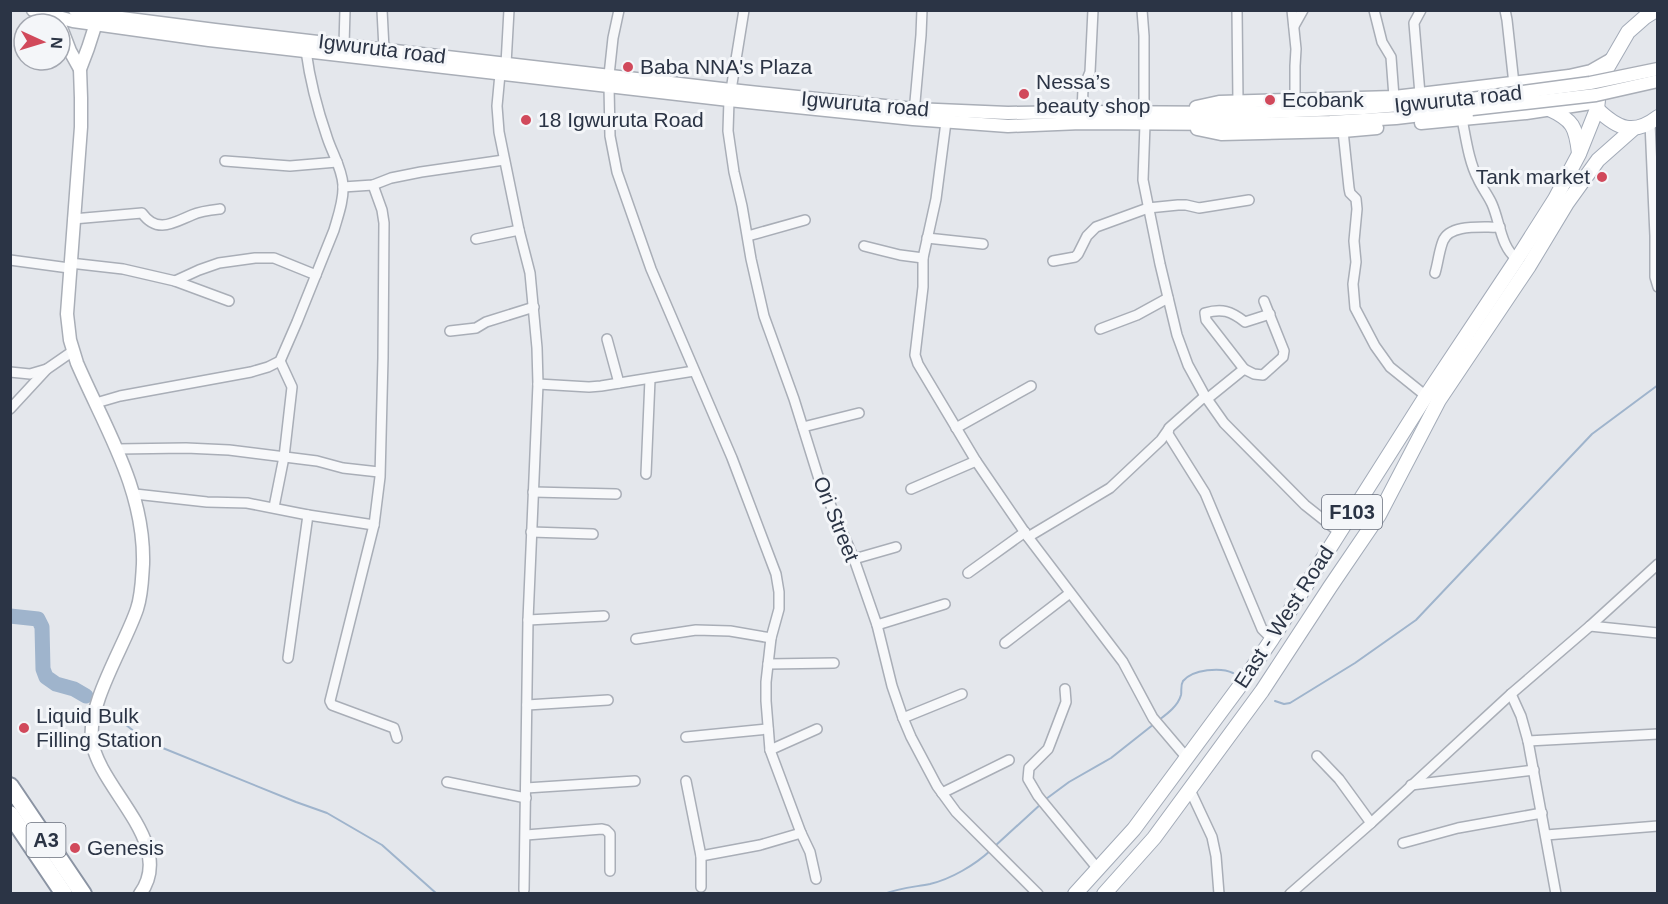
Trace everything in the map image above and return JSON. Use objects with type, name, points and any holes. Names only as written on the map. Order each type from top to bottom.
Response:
[{"type":"highway","name":"A3","points":[[10,786],[83,894]]},
{"type":"highway","name":"A3","points":[[10,814],[64,894]]},
{"type":"main road","name":"Igwuruta road","points":[[75,14],[97,20],[384,49],[503,69]]},
{"type":"main road","name":"East - West Road","points":[[1104,894],[1154,838],[1190,790],[1262,691],[1365,538],[1517,259],[1555,199],[1579,154],[1598,106],[1599,90],[1612,59],[1628,32],[1653,15]]},
{"type":"main road","name":"Igwuruta road","points":[[97,20],[111,27],[306,51],[503,69],[914,114],[1082,112],[1145,118]]},
{"type":"main road","points":[[97,20],[80,69],[81,128],[67,314],[73,351],[135,494],[142,532],[141,595],[99,699],[92,727],[92,742],[100,764],[138,825],[148,850],[149,874],[140,894]]},
{"type":"main road","points":[[88,48],[95,39],[111,27]]},
{"type":"main road","points":[[72,55],[80,69]]},
{"type":"main road","points":[[1175,118],[1219,102],[1394,97],[1514,84],[1591,71],[1612,59]]},
{"type":"main road","name":"Igwuruta road","points":[[914,114],[946,122],[1008,126],[1243,113],[1471,104],[1658,69]]},
{"type":"main road","points":[[1471,104],[1600,94],[1658,81]]},
{"type":"main road","points":[[1175,118],[1221,134],[1343,131],[1598,106],[1610,121],[1620,127],[1633,129],[1654,120]]},
{"type":"main road","points":[[1549,109],[1565,117],[1573,125],[1577,134],[1579,154]]},
{"type":"main road","name":"East - West Road","points":[[1075,894],[1134,829],[1242,683],[1426,396],[1528,266],[1567,203],[1598,160],[1633,129]]},
{"type":"street","points":[[344,45],[345,10]]},
{"type":"street","points":[[382,10],[384,49]]},
{"type":"street","points":[[509,10],[497,106],[499,132],[530,273],[538,384],[528,620],[524,890]]},
{"type":"street","points":[[619,10],[613,38],[609,81],[610,136],[617,172],[651,270],[732,459],[777,574],[779,609],[771,638],[766,701],[770,750],[810,852],[816,879]]},
{"type":"street","name":"Ori Street","points":[[744,10],[730,95],[728,131],[751,260],[764,316],[818,476],[854,559],[877,625],[892,686],[911,737],[942,793],[956,812],[1038,894]]},
{"type":"street","points":[[914,114],[922,10]]},
{"type":"street","points":[[1082,112],[1083,89],[1090,72],[1093,10]]},
{"type":"street","points":[[1142,10],[1145,118],[1143,180],[1168,298],[1188,364],[1206,397],[1224,423],[1305,505],[1339,532]]},
{"type":"street","points":[[1237,10],[1238,102]]},
{"type":"street","points":[[1292,10],[1296,50],[1295,100]]},
{"type":"street","points":[[1294,26],[1303,10]]},
{"type":"street","points":[[1374,10],[1382,42],[1390,57],[1394,97]]},
{"type":"street","points":[[1420,94],[1414,23],[1422,10]]},
{"type":"street","points":[[1505,10],[1514,84]]},
{"type":"street","points":[[96,403],[120,396],[251,372],[280,361],[338,216],[343,187],[341,170],[327,139],[311,86],[306,51]]},
{"type":"street","points":[[1462,119],[1477,177],[1492,203],[1510,254],[1517,259]]},
{"type":"street","points":[[1654,120],[1656,237],[1654,278],[1658,287]]},
{"type":"street","points":[[946,122],[936,199],[923,258],[923,287],[915,355],[918,364],[976,461],[1026,534],[1128,669],[1153,718],[1187,758]]},
{"type":"street","points":[[1343,131],[1349,188],[1350,193],[1356,199],[1357,209],[1354,241],[1356,262],[1353,284],[1355,308],[1375,346],[1390,367],[1426,396]]},
{"type":"street","points":[[343,187],[373,185],[391,178],[421,172],[504,160]]},
{"type":"street","points":[[225,161],[290,166],[337,162]]},
{"type":"street","points":[[373,185],[384,223],[379,472],[374,525],[330,701],[332,705],[394,728],[397,738]]},
{"type":"street","points":[[1053,261],[1075,257],[1087,236],[1096,227],[1148,208],[1178,204],[1199,208],[1249,200]]},
{"type":"street","points":[[73,219],[142,213],[147,220],[158,226],[220,208]]},
{"type":"street","points":[[748,236],[805,220]]},
{"type":"street","points":[[1436,273],[1443,240],[1451,231],[1500,227]]},
{"type":"street","points":[[476,239],[519,230]]},
{"type":"street","points":[[927,238],[983,244]]},
{"type":"street","points":[[864,246],[923,258]]},
{"type":"street","points":[[176,281],[219,263],[265,257],[274,258],[316,275]]},
{"type":"street","points":[[10,260],[123,269],[176,281],[229,301]]},
{"type":"street","points":[[1100,329],[1137,315],[1168,298]]},
{"type":"street","points":[[1264,301],[1270,314],[1284,351],[1283,357],[1263,375],[1254,375],[1244,369],[1206,320],[1205,313],[1231,312],[1245,322],[1270,314]]},
{"type":"street","points":[[450,331],[476,328],[486,322],[534,307]]},
{"type":"street","points":[[607,339],[619,383]]},
{"type":"street","points":[[10,409],[47,369],[73,351]]},
{"type":"street","points":[[274,507],[284,457],[292,387],[280,361]]},
{"type":"street","points":[[10,372],[30,374],[47,369]]},
{"type":"street","points":[[968,573],[1026,534],[1110,488],[1161,440],[1168,430],[1206,397],[1244,369]]},
{"type":"street","points":[[538,384],[589,387],[694,371]]},
{"type":"street","points":[[646,474],[650,379]]},
{"type":"street","points":[[956,428],[1031,386]]},
{"type":"street","points":[[803,427],[859,413]]},
{"type":"street","points":[[1168,430],[1170,438],[1205,493],[1262,629],[1272,639]]},
{"type":"street","points":[[117,449],[229,450],[317,461],[343,468],[379,472]]},
{"type":"street","points":[[911,489],[976,461]]},
{"type":"street","points":[[533,492],[616,494]]},
{"type":"street","points":[[135,494],[207,502],[248,503],[374,525]]},
{"type":"street","points":[[288,658],[308,515]]},
{"type":"street","points":[[531,532],[593,534]]},
{"type":"street","points":[[854,559],[896,547]]},
{"type":"street","points":[[1290,894],[1658,564]]},
{"type":"street","points":[[1005,643],[1070,593]]},
{"type":"street","points":[[877,625],[945,604]]},
{"type":"street","points":[[528,620],[604,616]]},
{"type":"street","points":[[1590,626],[1658,633]]},
{"type":"street","points":[[636,639],[696,630],[730,631],[771,638]]},
{"type":"street","points":[[768,664],[834,663]]},
{"type":"street","points":[[1065,689],[1066,702],[1048,749],[1029,768],[1028,779],[1038,796],[1098,869]]},
{"type":"street","points":[[903,718],[962,694]]},
{"type":"street","points":[[1511,694],[1521,716],[1528,741],[1556,894]]},
{"type":"street","points":[[527,705],[608,700]]},
{"type":"street","points":[[686,737],[768,729]]},
{"type":"street","points":[[770,750],[817,729]]},
{"type":"street","points":[[1528,741],[1658,734]]},
{"type":"street","points":[[1317,756],[1339,780],[1371,823]]},
{"type":"street","points":[[942,793],[1009,760]]},
{"type":"street","points":[[1411,785],[1534,770]]},
{"type":"street","points":[[447,782],[526,793],[636,781]]},
{"type":"street","points":[[686,781],[696,824],[701,887]]},
{"type":"street","points":[[1190,790],[1212,837],[1219,894]]},
{"type":"street","points":[[1403,843],[1458,828],[1542,813]]},
{"type":"street","points":[[1546,835],[1658,826]]},
{"type":"street","points":[[526,835],[606,830],[609,834],[610,871]]},
{"type":"street","points":[[700,856],[760,845],[801,833]]},
{"type":"waterway","points":[[1275,701],[1290,703],[1355,663],[1416,620],[1592,434],[1658,385]]},
{"type":"waterway","points":[[10,616],[38,619],[42,627],[43,669],[46,677],[56,684],[74,689],[86,696]]},
{"type":"waterway","points":[[1159,720],[1177,703],[1181,695],[1182,683],[1188,677],[1207,670],[1233,673]]},
{"type":"waterway","points":[[104,708],[148,742],[327,813],[382,845],[437,894]]},
{"type":"waterway","points":[[1046,799],[1069,782],[1111,758],[1154,724]]},
{"type":"waterway","points":[[995,846],[1042,803]]},
{"type":"waterway","points":[[884,894],[946,879],[970,866],[991,850]]},
{"type":"place","name":"Baba NNA's Plaza","points":[[628,67]]},
{"type":"place","name":"Nessa’s beauty shop","points":[[1024,94]]},
{"type":"place","name":"Ecobank","points":[[1270,100]]},
{"type":"place","name":"18 Igwuruta Road","points":[[526,120]]},
{"type":"place","name":"Tank market","points":[[1602,177]]},
{"type":"place","name":"Liquid Bulk Filling Station","points":[[24,728]]},
{"type":"place","name":"Genesis","points":[[75,848]]}]
